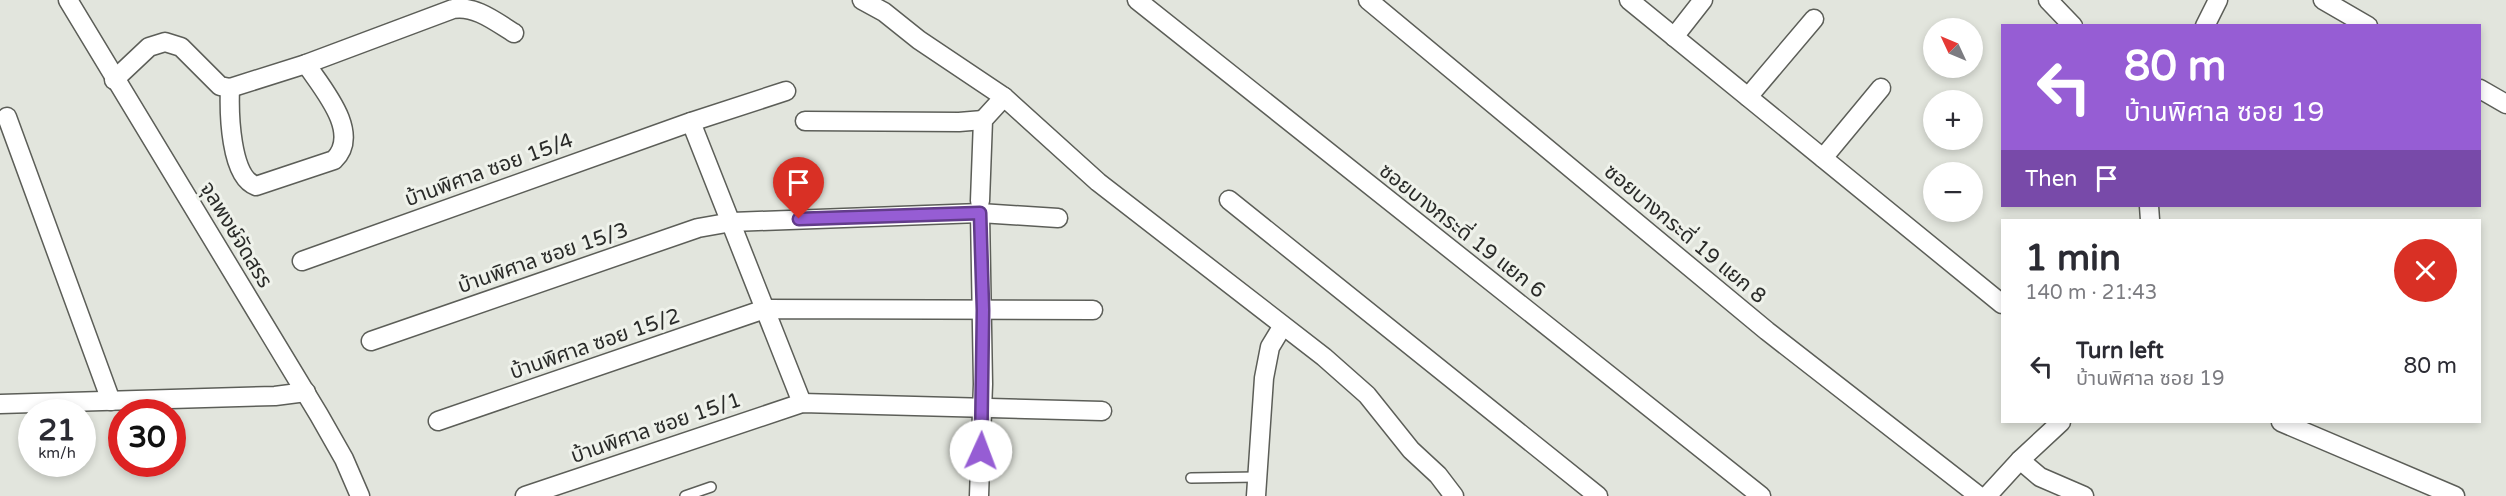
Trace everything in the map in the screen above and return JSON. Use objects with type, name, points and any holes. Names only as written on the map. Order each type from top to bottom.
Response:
[{"type":"street","name":"จุลพงษ์จัดสรร","points":[[68,0],[114,80],[306,392],[344,459],[360,496]]},
{"type":"street","points":[[862,0],[884,12],[919,40],[1004,97],[1098,182],[1187,249],[1282,327],[1324,357],[1367,394],[1411,450],[1438,475],[1454,496]]},
{"type":"street","name":"ซอยบางกระดี่ 19 แยก 6","points":[[1137,0],[1761,496]]},
{"type":"street","name":"ซอยบางกระดี่ 19 แยก 8","points":[[1368,0],[1767,331],[1979,496]]},
{"type":"street","points":[[1629,0],[2001,303]]},
{"type":"street","points":[[1674,37],[1703,0]]},
{"type":"street","points":[[2048,0],[2071,24]]},
{"type":"street","points":[[2206,24],[2218,0]]},
{"type":"street","points":[[2323,0],[2365,24]]},
{"type":"street","points":[[114,80],[149,48],[165,42],[181,47],[220,86],[230,88],[306,64],[460,7],[480,13],[514,33]]},
{"type":"street","points":[[1748,97],[1814,19]]},
{"type":"street","points":[[230,88],[229,121],[242,174],[248,182],[256,186],[334,159],[343,150],[344,135],[340,117],[306,64]]},
{"type":"street","points":[[1823,158],[1881,88]]},
{"type":"street","points":[[2481,90],[2506,104]]},
{"type":"street","name":"บ้านพิศาล ซอย 15/4","points":[[302,261],[691,122],[786,91]]},
{"type":"street","points":[[979,496],[983,406],[980,207],[983,120],[1004,97]]},
{"type":"street","points":[[7,117],[110,399]]},
{"type":"street","points":[[805,121],[959,123],[983,120]]},
{"type":"street","points":[[691,122],[801,403]]},
{"type":"street","points":[[1229,200],[1598,496]]},
{"type":"street","name":"บ้านพิศาล ซอย 15/3","points":[[371,341],[698,228],[732,222],[980,207],[1058,218]]},
{"type":"street","name":"บ้านพิศาล ซอย 15/2","points":[[438,420],[765,309],[1093,310]]},
{"type":"street","points":[[1256,496],[1264,378],[1270,347],[1282,327]]},
{"type":"street","points":[[177,399],[275,396],[306,392]]},
{"type":"street","points":[[0,404],[108,401]]},
{"type":"street","name":"บ้านพิศาล ซอย 15/1","points":[[525,496],[801,403],[983,406],[1102,411]]},
{"type":"street","points":[[1987,496],[2020,460],[2060,423]]},
{"type":"street","points":[[2283,423],[2455,496]]},
{"type":"street","points":[[2020,460],[2040,477],[2084,496]]},
{"type":"lane","points":[[1191,478],[1257,477]]},
{"type":"lane","points":[[685,496],[711,487]]},
{"type":"route","points":[[799,219],[980,213],[983,310],[981,451]]}]
